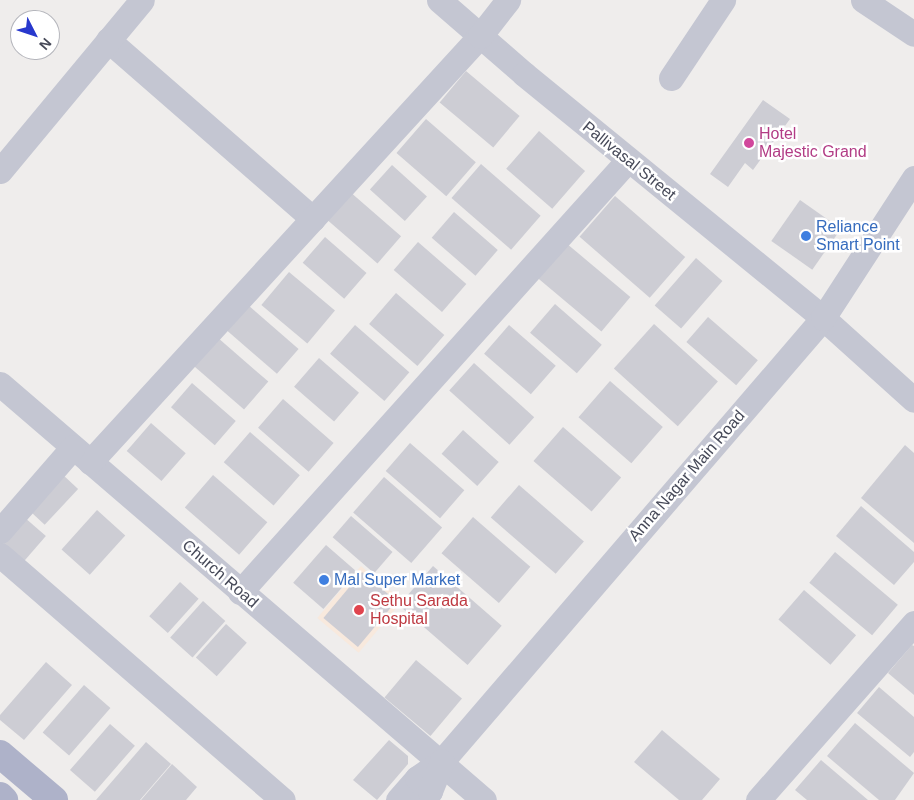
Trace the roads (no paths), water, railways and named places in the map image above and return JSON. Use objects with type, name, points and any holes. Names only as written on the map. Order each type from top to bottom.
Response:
[{"type":"main road","points":[[0,754],[54,800]]},
{"type":"main road","points":[[0,796],[4,800]]},
{"type":"street","points":[[0,172],[142,0]]},
{"type":"street","name":"Pallivasal Street","points":[[439,0],[628,160],[822,318],[914,400]]},
{"type":"street","points":[[0,531],[81,455],[313,219],[480,36],[508,0]]},
{"type":"street","points":[[671,78],[723,0]]},
{"type":"street","points":[[862,0],[914,34]]},
{"type":"street","points":[[108,40],[313,219]]},
{"type":"street","points":[[240,592],[628,160]]},
{"type":"street","name":"Anna Nagar Main Road","points":[[398,800],[417,778],[442,761],[822,318],[914,178]]},
{"type":"street","name":"Church Road","points":[[0,384],[240,592],[442,761],[484,800]]},
{"type":"street","points":[[0,555],[283,800]]},
{"type":"street","points":[[758,800],[914,623]]},
{"type":"street","name":"Anna Nagar Main Road","points":[[422,800],[430,790],[442,761]]},
{"type":"place","name":"Hotel Majestic Grand","points":[[749,143]]},
{"type":"place","name":"Reliance Smart Point","points":[[806,236]]},
{"type":"place","name":"Mal Super Market","points":[[324,580]]},
{"type":"place","name":"Sethu Sarada Hospital","points":[[359,610]]}]
